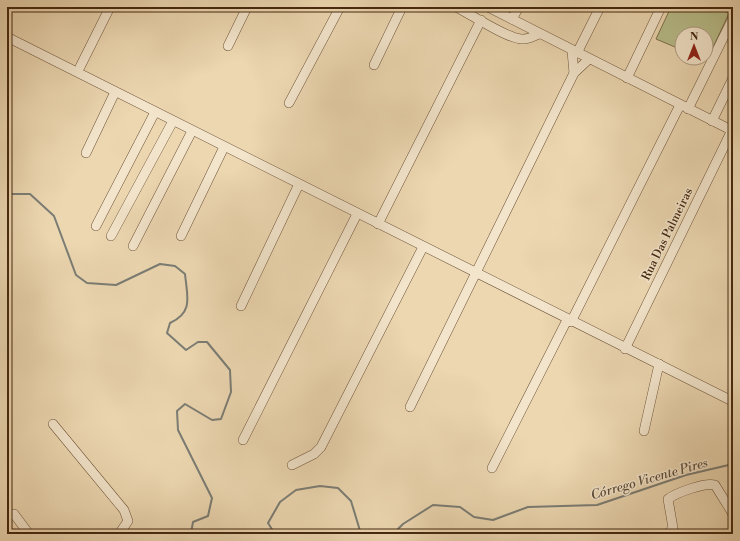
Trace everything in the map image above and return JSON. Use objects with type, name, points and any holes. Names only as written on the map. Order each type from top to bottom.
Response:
[{"type":"street","points":[[80,67],[110,7]]},
{"type":"street","points":[[228,46],[248,7]]},
{"type":"street","points":[[289,103],[340,7]]},
{"type":"street","points":[[374,65],[402,7]]},
{"type":"street","points":[[456,7],[520,39],[528,39],[539,34]]},
{"type":"street","points":[[488,7],[732,131]]},
{"type":"street","points":[[512,19],[518,7]]},
{"type":"street","points":[[574,73],[575,52],[600,7]]},
{"type":"street","points":[[627,78],[661,7]]},
{"type":"street","points":[[726,7],[733,10]]},
{"type":"street","points":[[492,468],[569,321],[733,18]]},
{"type":"street","points":[[378,224],[481,20]]},
{"type":"street","points":[[8,41],[115,92],[569,321],[730,400]]},
{"type":"street","points":[[410,407],[574,73],[589,59]]},
{"type":"street","points":[[712,121],[733,78]]},
{"type":"street","points":[[86,152],[115,92]]},
{"type":"street","points":[[96,226],[155,112]]},
{"type":"street","points":[[111,236],[173,122]]},
{"type":"street","points":[[132,246],[192,131]]},
{"type":"street","name":"Rua Das Palmeiras","points":[[625,349],[732,131]]},
{"type":"street","points":[[181,236],[224,147]]},
{"type":"street","points":[[241,306],[299,184]]},
{"type":"street","points":[[243,440],[356,214]]},
{"type":"street","points":[[292,465],[314,454],[321,447],[423,247]]},
{"type":"street","points":[[644,431],[659,364]]},
{"type":"street","points":[[53,424],[124,510],[128,521],[120,534]]},
{"type":"street","points":[[668,534],[673,528],[668,499],[679,493],[707,484],[715,486],[733,514]]},
{"type":"street","points":[[14,514],[29,534]]},
{"type":"green space","points":[[671,7],[732,7],[714,45],[714,26],[674,26],[674,47],[656,39]]},
{"type":"waterway","name":"Córrego Vicente Pires","points":[[7,194],[30,194],[54,216],[76,275],[87,283],[116,285],[160,264],[175,266],[185,274],[187,296],[186,308],[178,319],[170,323],[167,333],[186,350],[198,342],[207,342],[230,370],[231,392],[221,419],[212,420],[185,404],[177,411],[178,430],[212,498],[208,516],[193,522],[192,534]]},
{"type":"waterway","name":"Córrego Vicente Pires","points":[[393,534],[403,524],[433,505],[460,507],[474,517],[493,520],[528,507],[597,505],[686,475],[733,464]]},
{"type":"waterway","name":"Córrego Vicente Pires","points":[[275,534],[268,523],[280,502],[296,490],[320,486],[338,488],[351,501],[361,534]]}]
